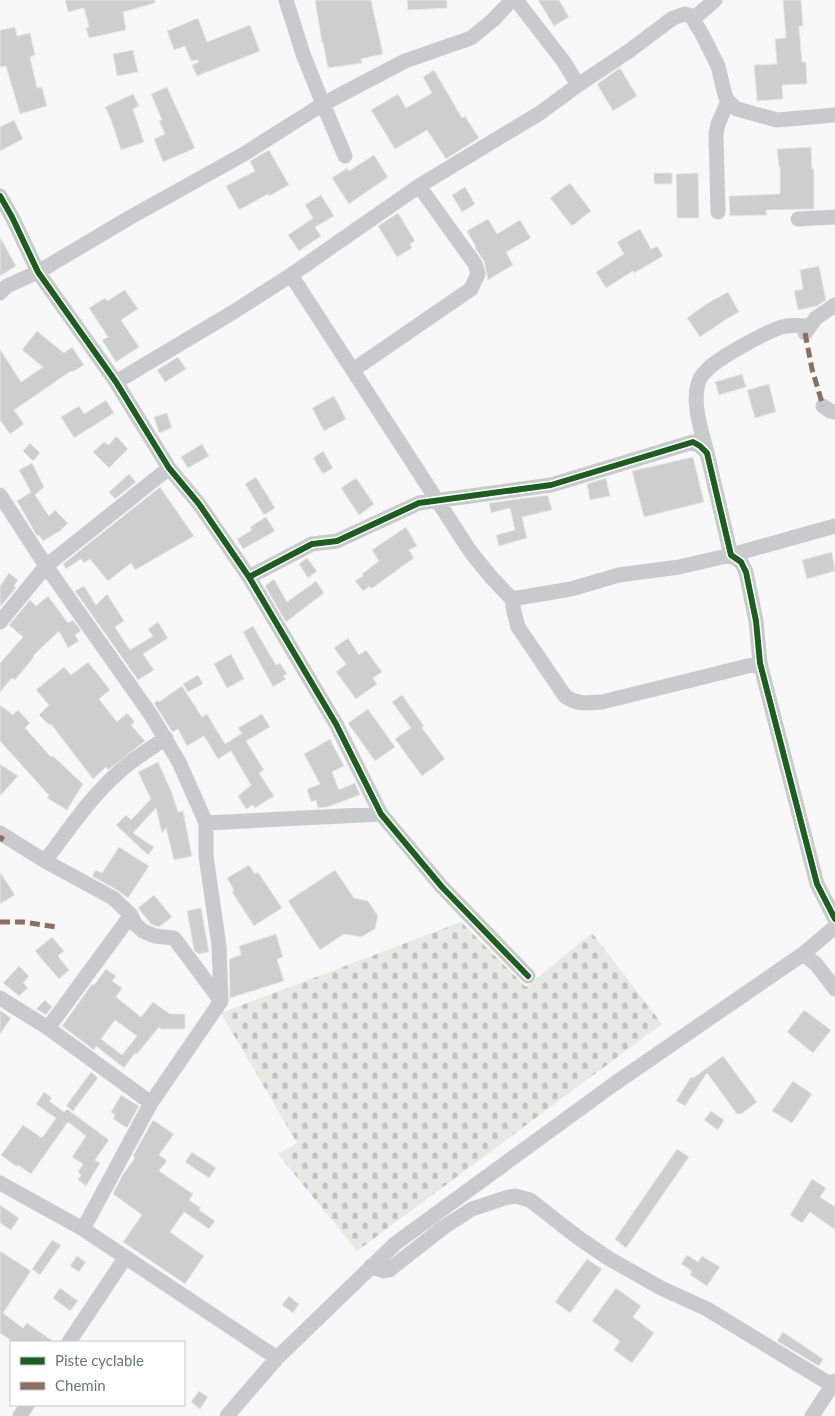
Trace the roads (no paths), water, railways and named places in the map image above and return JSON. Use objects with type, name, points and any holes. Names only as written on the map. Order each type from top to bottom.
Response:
[{"type":"street","points":[[286,0],[302,54],[345,156]]},
{"type":"street","points":[[0,293],[7,286],[38,272],[129,218],[244,154],[323,104],[405,61],[471,38],[516,0],[564,62],[578,85]]},
{"type":"street","points":[[693,19],[715,0]]},
{"type":"street","points":[[116,382],[235,311],[291,275],[419,186],[540,112],[629,51],[673,18],[685,14],[693,19],[718,66],[728,101],[737,109],[777,120],[835,115]]},
{"type":"street","points":[[718,212],[716,134],[718,124],[728,101]]},
{"type":"street","points":[[353,370],[471,289],[478,274],[474,264],[419,186]]},
{"type":"street","points":[[0,196],[38,272],[116,382],[169,468],[199,504],[249,577],[336,724],[381,814],[442,888],[528,976]]},
{"type":"street","points":[[798,219],[835,217]]},
{"type":"street","points":[[291,275],[475,558],[491,578],[512,599],[518,627],[565,696],[580,704],[602,702],[760,663]]},
{"type":"street","points":[[835,305],[823,312],[807,329],[786,326],[767,333],[713,364],[706,371],[698,385],[696,396],[706,453],[731,555],[741,562],[746,572],[756,621],[760,663],[817,884],[835,919]]},
{"type":"street","points":[[249,577],[312,544],[338,541],[419,503],[551,485],[693,442],[706,453]]},
{"type":"street","points":[[0,622],[46,566],[169,468]]},
{"type":"street","points":[[0,495],[46,566],[136,691],[166,738],[179,762],[206,823],[206,856],[219,946],[221,1001],[151,1103],[83,1229]]},
{"type":"street","points":[[512,599],[571,589],[619,575],[679,567],[731,555],[835,526]]},
{"type":"street","points":[[45,861],[105,785],[119,771],[166,738]]},
{"type":"street","points":[[206,823],[381,814]]},
{"type":"street","points":[[0,833],[45,861],[113,898],[131,915],[135,924],[143,931],[155,936],[174,938],[221,1001]]},
{"type":"street","points":[[48,1028],[131,915]]},
{"type":"street","points":[[227,1416],[277,1358],[370,1266],[396,1243],[614,1084],[803,954],[835,927]]},
{"type":"street","points":[[803,954],[816,964],[835,989]]},
{"type":"street","points":[[0,998],[48,1028],[151,1103]]},
{"type":"street","points":[[2,1187],[83,1229],[277,1358]]},
{"type":"street","points":[[370,1266],[384,1271],[389,1270],[444,1227],[472,1209],[515,1196],[530,1200],[608,1258],[661,1288],[707,1309],[834,1385],[812,1416]]},
{"type":"street","points":[[70,1341],[124,1258]]}]
